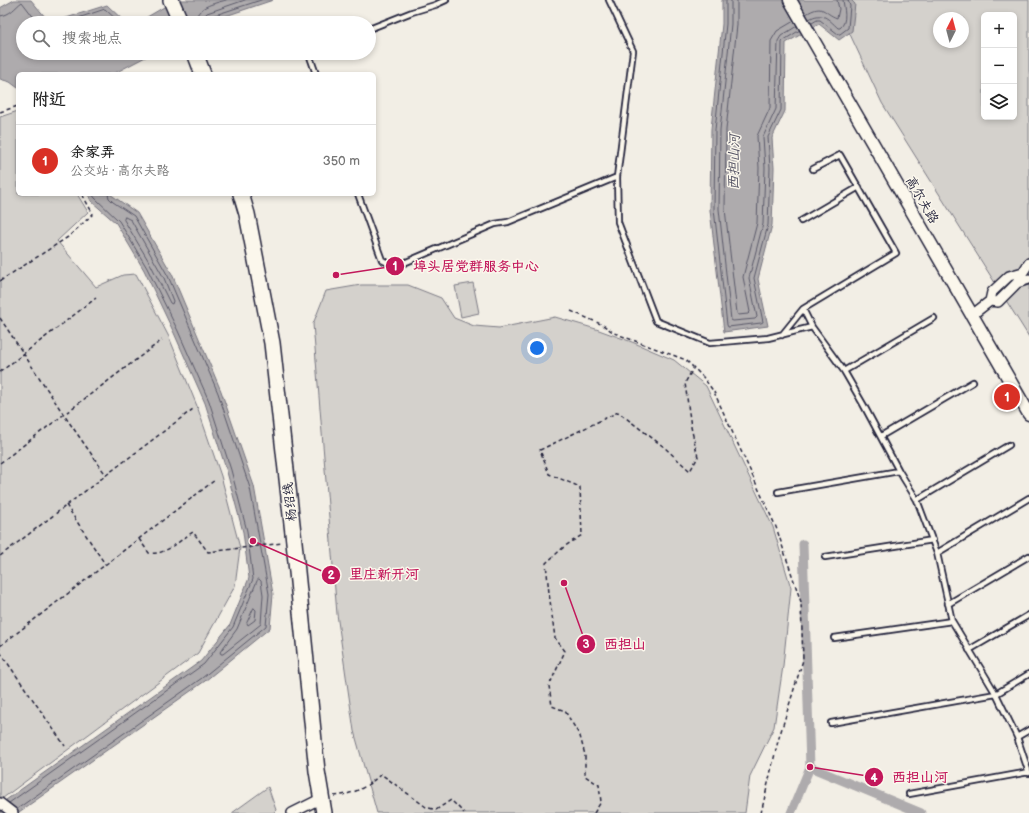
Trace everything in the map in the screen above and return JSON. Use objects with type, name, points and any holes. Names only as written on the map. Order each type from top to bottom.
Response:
[{"type":"main road","points":[[171,0],[178,16]]},
{"type":"main road","points":[[198,60],[202,72]]},
{"type":"main road","name":"杨绍线","points":[[242,196],[247,214],[272,344],[317,771],[324,813]]},
{"type":"street","name":"高尔夫路","points":[[790,0],[1029,414]]},
{"type":"street","points":[[972,315],[990,301],[992,292],[1009,276],[1023,272],[1029,264]]},
{"type":"street","points":[[990,301],[998,302],[1017,283],[1029,280]]},
{"type":"street","points":[[292,813],[322,798]]},
{"type":"street","points":[[0,803],[13,813]]},
{"type":"lane","points":[[376,26],[446,0]]},
{"type":"lane","points":[[609,0],[633,51],[618,177],[618,222],[656,321],[710,343],[768,338],[812,326]]},
{"type":"lane","points":[[311,60],[315,72]]},
{"type":"lane","points":[[782,335],[802,309],[896,253],[840,155],[813,169]]},
{"type":"lane","points":[[359,196],[382,260],[392,265],[404,263],[495,224],[508,222],[618,177]]},
{"type":"lane","points":[[801,221],[859,187]]},
{"type":"lane","points":[[802,309],[812,326],[844,371],[899,471],[917,500],[937,552],[952,621],[996,694],[1017,737],[1029,773],[909,794]]},
{"type":"lane","points":[[844,371],[934,318]]},
{"type":"lane","points":[[881,436],[972,382]]},
{"type":"lane","points":[[917,500],[1010,445]]},
{"type":"lane","points":[[778,492],[899,471]]},
{"type":"lane","points":[[937,552],[1029,498]]},
{"type":"lane","points":[[825,557],[933,540]]},
{"type":"lane","points":[[948,604],[1029,556]]},
{"type":"lane","points":[[969,650],[1029,615]]},
{"type":"lane","points":[[834,638],[952,621]]},
{"type":"lane","points":[[831,723],[996,694],[1029,674]]},
{"type":"lane","points":[[1017,737],[1029,730]]},
{"type":"path","points":[[0,112],[16,107]]},
{"type":"path","points":[[0,281],[68,237],[93,214],[83,196]]},
{"type":"path","points":[[0,372],[96,298]]},
{"type":"path","points":[[571,311],[603,326],[614,333],[686,360],[694,367],[714,392],[776,527],[801,602],[803,660],[778,741],[761,813]]},
{"type":"path","points":[[0,318],[64,415],[106,475]]},
{"type":"path","points":[[0,463],[162,340]]},
{"type":"path","points":[[594,813],[601,802],[598,784],[585,776],[585,755],[580,736],[565,711],[552,706],[549,686],[565,650],[555,638],[546,563],[565,546],[582,535],[580,487],[549,474],[540,450],[618,412],[664,447],[690,471],[698,457],[691,427],[685,383],[694,367]]},
{"type":"path","points":[[0,556],[193,409]]},
{"type":"path","points":[[0,646],[215,480]]},
{"type":"path","points":[[66,506],[105,565]]},
{"type":"path","points":[[139,539],[149,553],[156,554],[162,552],[193,532],[208,552],[294,542]]},
{"type":"path","points":[[0,652],[65,746]]},
{"type":"path","points":[[322,798],[349,795],[372,782],[381,774],[426,807],[436,810],[451,800],[464,813]]},
{"type":"shaded area","points":[[834,0],[1029,0],[1029,337],[882,103]]},
{"type":"shaded area","points":[[16,112],[16,196],[78,196],[88,212],[57,241],[96,287],[123,275],[136,274],[169,337],[197,406],[221,476],[240,548],[235,586],[198,653],[3,798],[0,796],[0,117]]},
{"type":"shaded area","points":[[473,283],[479,313],[461,317],[455,286]]},
{"type":"shaded area","points":[[361,285],[408,285],[441,298],[454,318],[474,326],[499,328],[555,317],[596,329],[632,342],[674,360],[706,386],[773,527],[791,588],[783,666],[774,727],[750,776],[745,813],[377,813],[354,731],[337,614],[313,324],[326,291]]},
{"type":"shaded area","points":[[268,787],[276,810],[273,813],[232,813]]},
{"type":"water","points":[[14,0],[31,0],[44,16],[16,16],[16,60],[140,60],[117,72],[16,72],[16,86],[10,82],[0,79],[0,8]]},
{"type":"water","points":[[176,0],[273,0],[226,16],[149,16]]},
{"type":"water","points":[[722,0],[851,0],[855,4],[852,31],[839,40],[819,24],[786,43],[785,111],[772,138],[774,168],[772,225],[758,279],[768,326],[724,332],[710,210],[711,129],[722,24]]},
{"type":"water","points":[[107,5],[119,16],[73,16]]},
{"type":"water","points":[[89,196],[113,196],[137,213],[172,274],[221,391],[254,486],[273,594],[270,628],[205,681],[19,812],[0,813],[0,806],[6,800],[201,661],[230,625],[249,578],[243,532],[227,472],[205,403],[144,270],[116,223],[91,201]]},
{"type":"waterway","name":"西担山河","points":[[791,813],[810,767],[803,544]]},
{"type":"waterway","points":[[810,767],[921,813]]},
{"type":"place","name":"埠头居党群服务中心","points":[[336,275]]},
{"type":"place","name":"余家弄","points":[[1007,397]]},
{"type":"place","name":"里庄新开河","points":[[253,541]]},
{"type":"place","name":"西担山","points":[[564,583]]},
{"type":"place","name":"西担山河","points":[[810,767]]}]
